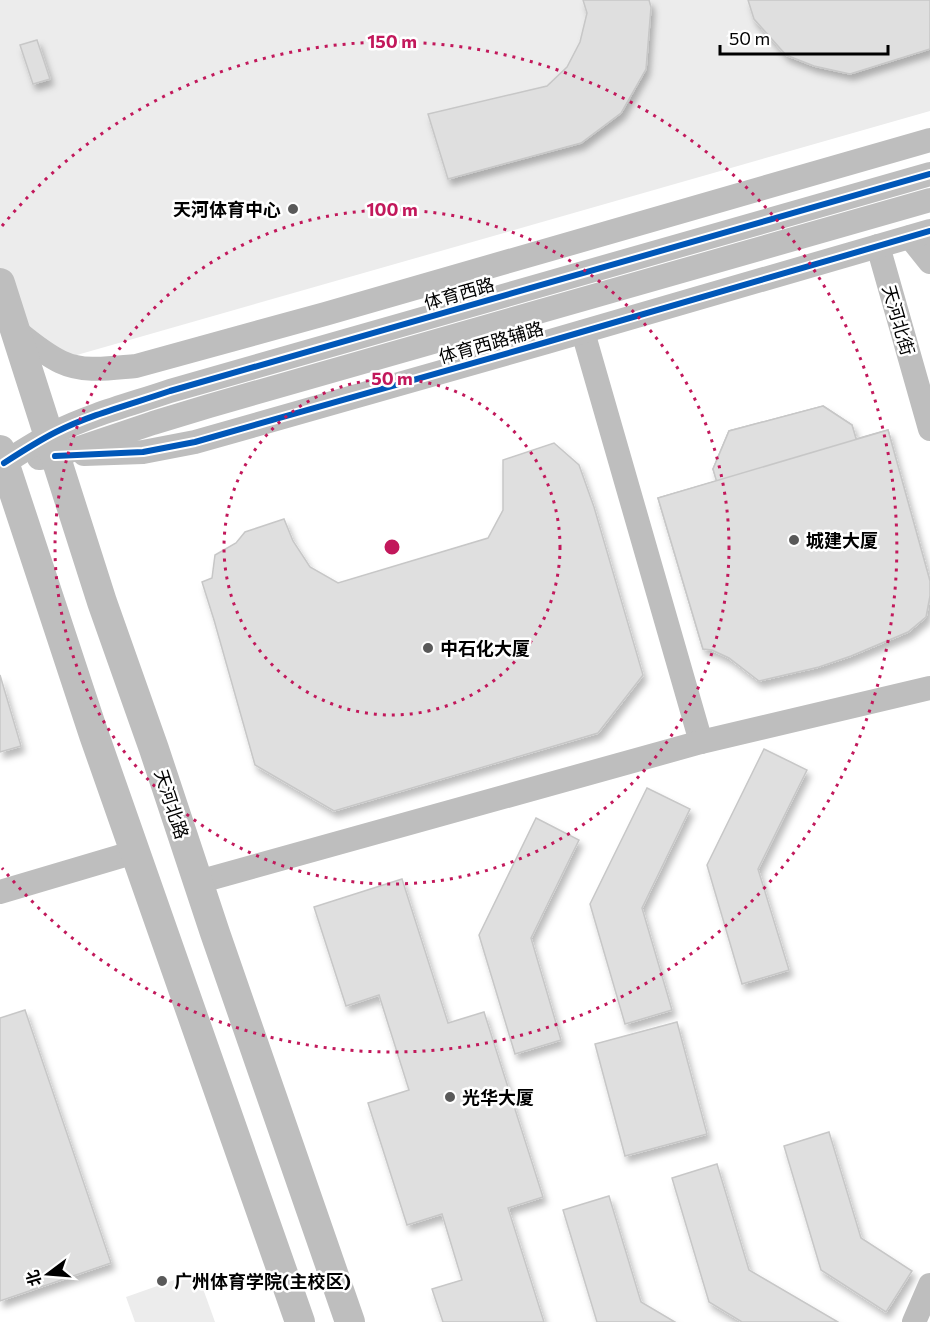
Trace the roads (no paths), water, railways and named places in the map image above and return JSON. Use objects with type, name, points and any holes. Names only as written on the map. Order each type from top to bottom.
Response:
[{"type":"main road","name":"天河北路","points":[[0,284],[102,602],[350,1322]]},
{"type":"main road","points":[[2,456],[135,852],[300,1322]]},
{"type":"main road","points":[[55,619],[102,602]]},
{"type":"street","points":[[14,329],[63,363],[86,368],[107,369],[136,366],[930,140]]},
{"type":"street","name":"体育西路","points":[[52,446],[90,417],[170,391],[930,174]]},
{"type":"street","points":[[759,189],[767,220]]},
{"type":"street","name":"体育西路","points":[[2,456],[153,423],[930,200]]},
{"type":"street","points":[[920,234],[930,262]]},
{"type":"street","name":"体育西路辅路","points":[[52,446],[143,452],[195,442],[920,234]]},
{"type":"street","name":"天河北街","points":[[878,246],[930,429]]},
{"type":"street","points":[[583,332],[701,742]]},
{"type":"street","points":[[198,882],[701,742],[930,688]]},
{"type":"street","points":[[0,892],[135,852]]},
{"type":"street","points":[[914,1322],[930,1285]]},
{"type":"place","name":"天河体育中心","points":[[293,209]]},
{"type":"place","name":"城建大厦","points":[[794,540]]},
{"type":"place","name":"中石化大厦","points":[[428,648]]},
{"type":"place","name":"光华大厦","points":[[450,1097]]},
{"type":"place","name":"广州体育学院(主校区)","points":[[162,1281]]}]
